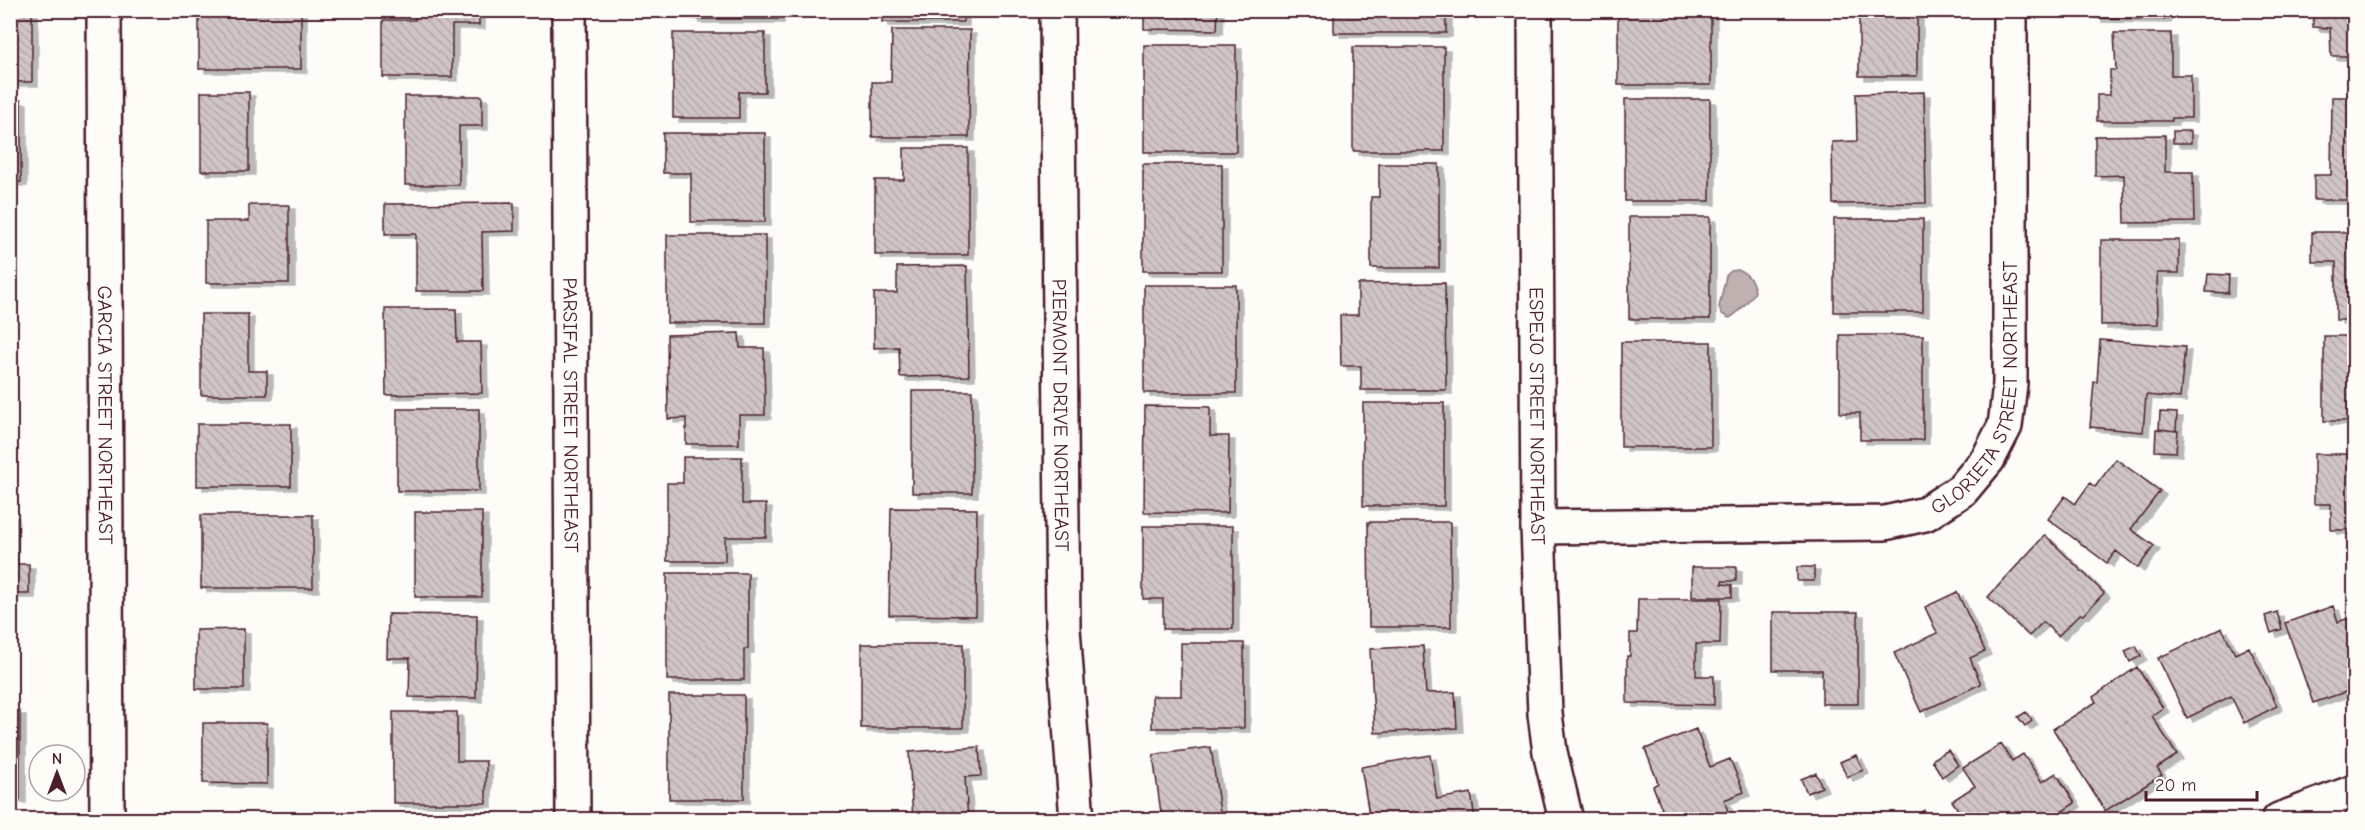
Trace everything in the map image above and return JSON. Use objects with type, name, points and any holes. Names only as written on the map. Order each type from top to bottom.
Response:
[{"type":"street","name":"GARCIA STREET NORTHEAST","points":[[104,10],[107,819]]},
{"type":"street","name":"PARSIFAL STREET NORTHEAST","points":[[569,10],[573,819]]},
{"type":"street","name":"PIERMONT DRIVE NORTHEAST","points":[[1057,10],[1063,628],[1077,819]]},
{"type":"street","name":"ESPEJO STREET NORTHEAST","points":[[1536,10],[1538,527],[1545,714],[1550,752],[1566,819]]},
{"type":"street","name":"GLORIETA STREET NORTHEAST","points":[[1538,527],[1885,523],[1925,514],[1962,490],[1988,459],[2005,426],[2010,384],[2010,10]]},
{"type":"street","points":[[2279,819],[2355,792]]},
{"type":"shaded area","points":[[1738,270],[1750,278],[1755,292],[1743,307],[1729,318],[1722,314],[1719,307],[1726,276],[1731,271]]},
{"type":"building","points":[[10,10],[32,10],[32,82],[10,82]]},
{"type":"building","points":[[199,10],[301,10],[301,69],[199,69]]},
{"type":"building","points":[[415,10],[479,10],[479,25],[452,25],[452,77],[383,77],[383,20],[415,20]]},
{"type":"building","points":[[693,10],[778,10],[778,19],[693,19]]},
{"type":"building","points":[[882,10],[963,10],[963,22],[882,22]]},
{"type":"building","points":[[1144,10],[1218,10],[1217,30],[1144,29]]},
{"type":"building","points":[[1334,10],[1446,10],[1446,33],[1334,33]]},
{"type":"building","points":[[1618,10],[1711,10],[1711,85],[1618,85]]},
{"type":"building","points":[[1859,10],[1917,10],[1917,76],[1859,76]]},
{"type":"building","points":[[2096,10],[2165,10],[2165,19],[2096,18]]},
{"type":"building","points":[[2313,10],[2354,10],[2354,66],[2348,66],[2348,56],[2331,56],[2330,28],[2313,27]]},
{"type":"building","points":[[892,30],[970,30],[969,137],[872,137],[872,82],[891,82]]},
{"type":"building","points":[[673,33],[765,33],[765,92],[739,92],[739,118],[673,118]]},
{"type":"building","points":[[2114,33],[2171,33],[2171,75],[2191,75],[2191,118],[2172,118],[2172,121],[2097,121],[2097,95],[2110,95],[2110,70],[2116,70]]},
{"type":"building","points":[[1144,45],[1236,45],[1236,152],[1144,152]]},
{"type":"building","points":[[1353,47],[1444,47],[1444,151],[1353,151]]},
{"type":"building","points":[[201,92],[249,92],[249,171],[201,171]]},
{"type":"building","points":[[1924,92],[1926,203],[1833,204],[1832,142],[1857,141],[1856,94]]},
{"type":"building","points":[[405,96],[482,96],[482,126],[459,126],[459,185],[405,185]]},
{"type":"building","points":[[2332,97],[2354,97],[2354,200],[2314,200],[2314,175],[2331,175]]},
{"type":"building","points":[[1625,99],[1710,99],[1710,201],[1625,201]]},
{"type":"building","points":[[10,100],[21,100],[21,182],[10,182]]},
{"type":"building","points":[[2173,131],[2191,131],[2191,143],[2173,143]]},
{"type":"building","points":[[663,133],[765,133],[765,222],[691,222],[691,173],[663,173]]},
{"type":"building","points":[[2165,135],[2165,172],[2193,172],[2194,222],[2125,223],[2124,175],[2095,176],[2095,136]]},
{"type":"building","points":[[904,148],[968,148],[968,255],[875,255],[875,180],[904,180]]},
{"type":"building","points":[[1143,164],[1222,164],[1222,271],[1143,271]]},
{"type":"building","points":[[1379,164],[1439,164],[1439,268],[1371,268],[1371,197],[1379,197]]},
{"type":"building","points":[[514,203],[514,231],[482,232],[483,291],[416,291],[416,234],[385,234],[385,204]]},
{"type":"building","points":[[249,205],[289,205],[289,283],[206,283],[206,221],[249,221]]},
{"type":"building","points":[[1629,217],[1710,217],[1710,319],[1629,319]]},
{"type":"building","points":[[1834,219],[1923,219],[1923,312],[1834,312]]},
{"type":"building","points":[[2312,232],[2354,232],[2354,320],[2336,320],[2336,262],[2312,262]]},
{"type":"building","points":[[667,235],[765,235],[765,323],[667,323]]},
{"type":"building","points":[[2101,240],[2179,240],[2179,273],[2157,273],[2158,324],[2101,325]]},
{"type":"building","points":[[967,266],[969,376],[900,377],[899,347],[874,348],[874,293],[897,293],[897,267]]},
{"type":"building","points":[[2208,274],[2229,275],[2228,293],[2206,292]]},
{"type":"building","points":[[1445,283],[1446,390],[1361,390],[1361,366],[1341,366],[1340,315],[1358,315],[1358,284]]},
{"type":"building","points":[[1144,285],[1236,285],[1236,393],[1144,393]]},
{"type":"building","points":[[385,309],[456,309],[457,342],[481,342],[482,393],[386,395]]},
{"type":"building","points":[[201,314],[248,314],[248,371],[267,371],[267,395],[201,395]]},
{"type":"building","points":[[739,333],[740,348],[764,348],[765,415],[739,415],[739,444],[686,444],[686,418],[668,419],[667,335]]},
{"type":"building","points":[[1840,335],[1923,335],[1923,440],[1860,440],[1860,413],[1840,413]]},
{"type":"building","points":[[2324,336],[2354,336],[2354,421],[2324,421]]},
{"type":"building","points":[[2100,340],[2185,347],[2180,398],[2146,395],[2143,432],[2090,427],[2094,382],[2097,382]]},
{"type":"building","points":[[1621,342],[1711,342],[1711,447],[1621,447]]},
{"type":"building","points":[[912,391],[972,391],[972,493],[912,493]]},
{"type":"building","points":[[1363,403],[1444,403],[1444,506],[1363,506]]},
{"type":"building","points":[[1145,406],[1210,407],[1210,436],[1229,436],[1228,513],[1144,512]]},
{"type":"building","points":[[397,409],[479,409],[479,491],[397,491]]},
{"type":"building","points":[[2160,412],[2177,413],[2176,431],[2159,429]]},
{"type":"building","points":[[197,424],[291,424],[291,486],[197,486]]},
{"type":"building","points":[[2156,429],[2178,431],[2176,452],[2155,451]]},
{"type":"building","points":[[2314,454],[2354,454],[2354,558],[2350,558],[2350,530],[2331,530],[2331,504],[2314,504]]},
{"type":"building","points":[[683,457],[742,457],[742,504],[766,504],[766,537],[725,537],[725,561],[667,561],[667,483],[683,483]]},
{"type":"building","points":[[2116,459],[2160,491],[2131,529],[2154,546],[2138,568],[2116,551],[2107,563],[2048,519],[2065,496],[2075,504],[2090,483],[2095,487]]},
{"type":"building","points":[[891,508],[977,509],[976,616],[889,615]]},
{"type":"building","points":[[415,512],[482,512],[482,597],[415,597]]},
{"type":"building","points":[[10,514],[13,514],[12,564],[29,564],[29,594],[10,594]]},
{"type":"building","points":[[201,515],[313,515],[313,588],[201,588]]},
{"type":"building","points":[[1368,522],[1450,522],[1451,627],[1369,627]]},
{"type":"building","points":[[1143,526],[1233,526],[1233,629],[1163,629],[1163,599],[1143,599]]},
{"type":"building","points":[[2045,535],[2104,593],[2058,636],[2043,622],[2029,636],[1988,597]]},
{"type":"building","points":[[1692,567],[1736,567],[1736,581],[1722,581],[1722,584],[1732,585],[1732,597],[1692,597]]},
{"type":"building","points":[[1797,567],[1814,567],[1814,581],[1797,581]]},
{"type":"building","points":[[667,573],[748,573],[748,649],[744,649],[744,680],[667,680]]},
{"type":"building","points":[[1957,592],[1985,651],[1970,658],[1981,684],[1921,712],[1894,653],[1937,633],[1925,607]]},
{"type":"building","points":[[1638,599],[1721,599],[1720,644],[1696,644],[1696,676],[1714,676],[1714,705],[1627,703],[1627,656],[1630,656],[1630,633],[1637,633]]},
{"type":"building","points":[[2333,606],[2338,622],[2354,616],[2354,689],[2313,703],[2285,623]]},
{"type":"building","points":[[1773,612],[1858,612],[1858,704],[1822,704],[1822,670],[1773,670]]},
{"type":"building","points":[[2277,612],[2282,629],[2271,633],[2265,616]]},
{"type":"building","points":[[388,614],[477,615],[476,698],[409,697],[410,658],[387,658]]},
{"type":"building","points":[[2222,628],[2235,654],[2249,647],[2277,706],[2244,723],[2231,696],[2187,718],[2158,658]]},
{"type":"building","points":[[244,629],[244,689],[196,689],[196,630]]},
{"type":"building","points":[[1181,643],[1244,643],[1244,728],[1152,728],[1152,696],[1181,696]]},
{"type":"building","points":[[861,644],[963,644],[963,728],[861,728]]},
{"type":"building","points":[[1423,646],[1426,693],[1455,692],[1457,728],[1375,733],[1370,649]]},
{"type":"building","points":[[2136,646],[2141,656],[2130,662],[2125,651]]},
{"type":"building","points":[[2137,667],[2163,708],[2152,716],[2177,755],[2157,768],[2162,775],[2105,811],[2053,729],[2096,702],[2093,697]]},
{"type":"building","points":[[669,695],[744,695],[744,799],[669,799]]},
{"type":"building","points":[[10,711],[20,711],[20,799],[10,799]]},
{"type":"building","points":[[393,712],[457,712],[457,761],[486,761],[486,803],[393,803]]},
{"type":"building","points":[[2026,712],[2032,721],[2025,726],[2018,717]]},
{"type":"building","points":[[203,723],[267,723],[267,784],[203,783]]},
{"type":"building","points":[[1696,729],[1710,767],[1730,759],[1744,792],[1724,800],[1728,811],[1707,820],[1653,820],[1651,813],[1662,809],[1653,786],[1658,783],[1645,749]]},
{"type":"building","points":[[2001,744],[2012,761],[2023,754],[2042,782],[2056,773],[2075,803],[2049,820],[2039,820],[2035,814],[2027,820],[1965,820],[1952,801],[1975,786],[1963,768]]},
{"type":"building","points":[[979,747],[981,776],[965,777],[968,820],[913,820],[909,752]]},
{"type":"building","points":[[1211,747],[1221,820],[1162,820],[1153,755]]},
{"type":"building","points":[[1948,750],[1958,765],[1942,777],[1932,760]]},
{"type":"building","points":[[1430,755],[1437,799],[1471,793],[1475,820],[1370,820],[1361,767]]},
{"type":"building","points":[[1856,755],[1863,770],[1847,777],[1840,762]]},
{"type":"building","points":[[1816,773],[1822,787],[1807,793],[1801,779]]},
{"type":"building","points":[[1924,810],[1932,820],[1913,820]]},
{"type":"building","points":[[671,814],[765,814],[765,820],[671,820]]},
{"type":"building","points":[[422,818],[482,818],[482,820],[422,820]]}]
